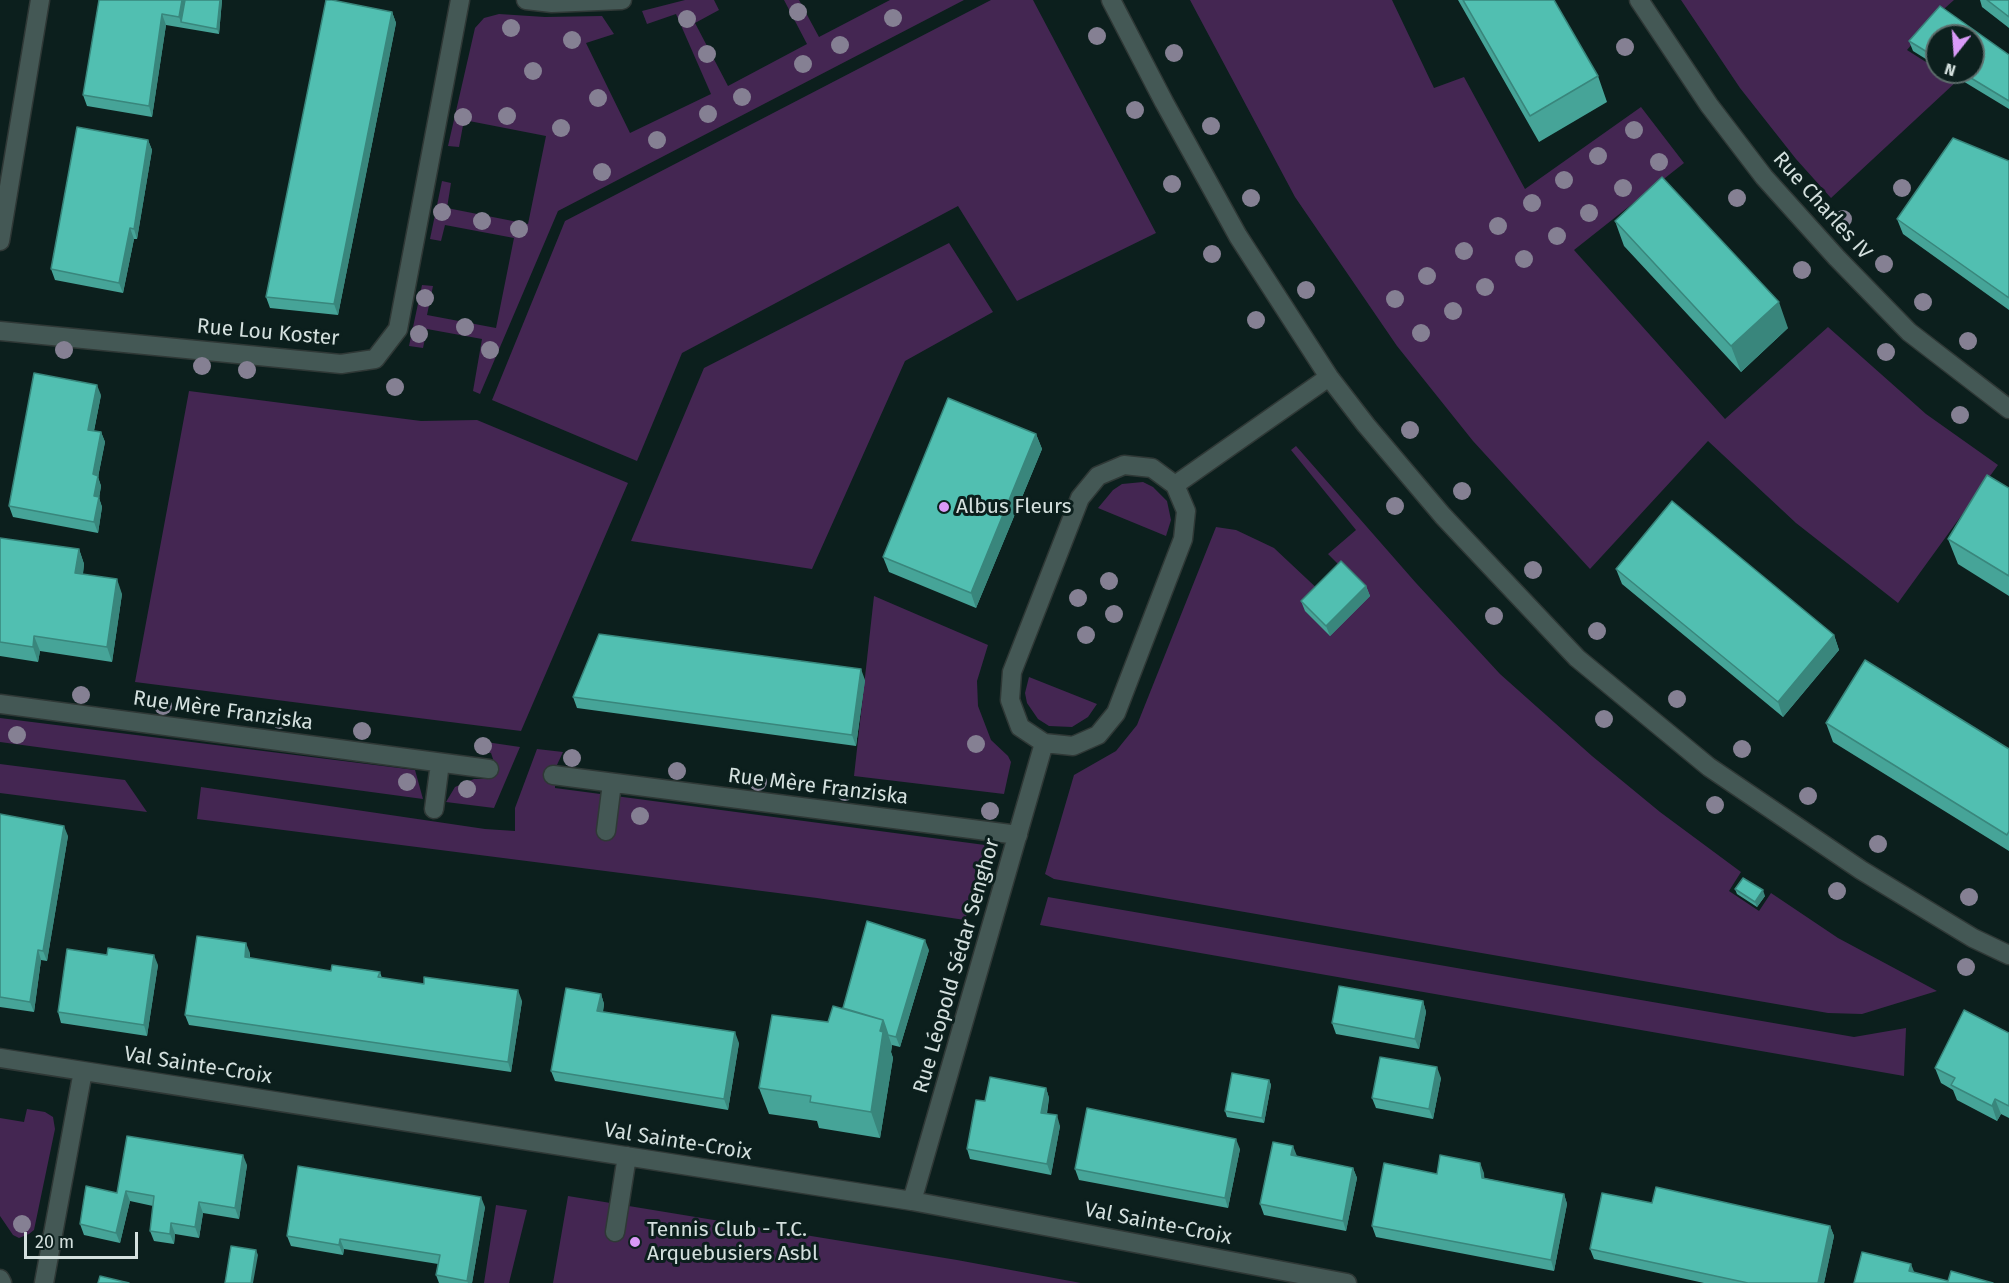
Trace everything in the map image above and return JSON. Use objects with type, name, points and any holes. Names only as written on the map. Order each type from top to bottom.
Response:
[{"type":"street","points":[[0,242],[39,0]]},
{"type":"street","name":"Rue Lou Koster","points":[[0,331],[341,364],[375,359],[398,329],[460,0]]},
{"type":"street","points":[[526,0],[552,3],[622,0]]},
{"type":"street","points":[[1111,0],[1238,236],[1329,377],[1366,425],[1443,516],[1577,658],[1709,767],[1861,870],[1974,938],[2009,955]]},
{"type":"street","name":"Rue Charles IV","points":[[1639,0],[1709,105],[1764,177],[1836,257],[1910,332],[2009,409]]},
{"type":"street","points":[[1174,485],[1329,377]]},
{"type":"street","points":[[1124,465],[1152,468],[1174,485],[1186,511],[1184,538],[1116,713],[1098,735],[1072,746],[1044,743],[1020,727],[1010,700],[1012,672],[1080,498],[1098,476],[1124,465]]},
{"type":"street","name":"Rue Mère Franziska","points":[[0,704],[489,769]]},
{"type":"street","name":"Rue Léopold Sédar Senghor","points":[[912,1201],[1044,743]]},
{"type":"street","points":[[434,809],[440,763]]},
{"type":"street","name":"Rue Mère Franziska","points":[[553,775],[1018,835]]},
{"type":"street","points":[[606,831],[612,783]]},
{"type":"street","name":"Val Sainte-Croix","points":[[0,1058],[912,1201],[1347,1283]]},
{"type":"street","points":[[44,1283],[83,1071]]},
{"type":"street","points":[[615,1232],[627,1156]]},
{"type":"shaded area","points":[[685,0],[714,0],[719,10],[695,23],[728,86],[807,44],[784,0],[799,0],[819,37],[890,0],[964,0],[558,211],[480,394],[473,391],[482,339],[427,329],[423,348],[409,346],[422,285],[433,286],[427,315],[496,328],[514,238],[445,225],[441,241],[430,239],[442,181],[451,183],[447,208],[528,224],[546,136],[464,120],[459,147],[448,146],[475,28],[484,18],[499,14],[545,17],[602,16],[614,34],[586,43],[630,133],[711,94],[676,14],[647,24],[642,11]]},
{"type":"shaded area","points":[[991,0],[1033,0],[1156,233],[1017,301],[958,206],[682,353],[637,461],[492,400],[565,221]]},
{"type":"shaded area","points":[[1190,0],[1392,0],[1434,88],[1464,77],[1525,189],[1641,107],[1684,163],[1574,250],[1725,419],[1828,327],[1926,414],[1998,465],[1898,603],[1796,523],[1708,441],[1590,569],[1473,441],[1397,346],[1295,197]]},
{"type":"shaded area","points":[[1681,0],[1954,0],[1929,24],[1925,24],[1925,29],[1907,50],[1925,61],[1925,84],[1954,84],[1831,198],[1796,159],[1740,88]]},
{"type":"shaded area","points":[[949,243],[993,312],[905,361],[812,569],[631,541],[704,368]]},
{"type":"shaded area","points":[[189,391],[421,421],[477,420],[628,483],[521,731],[135,682]]},
{"type":"shaded area","points":[[1296,446],[1416,583],[1500,674],[1592,756],[1660,812],[1741,872],[1729,891],[1759,911],[1771,893],[1838,938],[1937,991],[1862,1014],[1828,1013],[1054,879],[1045,874],[1074,775],[1116,751],[1137,725],[1216,527],[1236,530],[1274,548],[1323,594],[1345,571],[1328,554],[1356,530],[1291,450]]},
{"type":"shaded area","points":[[1143,482],[1153,487],[1167,501],[1171,520],[1166,536],[1098,508],[1113,490],[1122,484]]},
{"type":"shaded area","points":[[874,596],[988,645],[977,681],[978,706],[991,740],[1008,756],[1011,762],[1004,794],[854,776]]},
{"type":"shaded area","points":[[1029,677],[1097,704],[1088,717],[1072,727],[1049,726],[1038,719],[1027,703],[1025,693]]},
{"type":"shaded area","points":[[0,718],[415,770],[423,799],[0,742]]},
{"type":"shaded area","points":[[486,742],[520,747],[494,808],[446,802],[455,787],[474,779],[491,779],[494,762],[491,753],[486,752]]},
{"type":"shaded area","points":[[537,749],[563,752],[556,767],[555,788],[985,845],[976,886],[965,920],[817,898],[197,819],[201,787],[485,829],[515,831],[515,808]]},
{"type":"shaded area","points":[[0,764],[125,780],[147,812],[0,793]]},
{"type":"shaded area","points":[[1048,897],[1854,1037],[1906,1028],[1904,1076],[1040,925]]},
{"type":"shaded area","points":[[27,1109],[45,1112],[53,1117],[55,1129],[34,1230],[19,1238],[13,1235],[0,1216],[0,1118],[24,1122]]},
{"type":"shaded area","points":[[568,1196],[957,1260],[1081,1283],[553,1283]]},
{"type":"shaded area","points":[[496,1205],[527,1210],[509,1283],[484,1283]]},
{"type":"building","points":[[99,0],[182,0],[179,17],[162,14],[149,106],[83,95]]},
{"type":"building","points":[[185,0],[220,0],[217,29],[181,22]]},
{"type":"building","points":[[326,0],[392,12],[334,304],[266,297]]},
{"type":"building","points":[[1463,0],[1554,0],[1598,76],[1530,116]]},
{"type":"building","points":[[1987,0],[2009,0],[2009,17]]},
{"type":"building","points":[[1940,6],[1965,24],[1925,24],[1925,51],[1909,41]]},
{"type":"building","points":[[1985,38],[2009,55],[2009,101],[1981,84],[1985,84]]},
{"type":"building","points":[[77,127],[148,140],[134,229],[130,228],[119,283],[51,269]]},
{"type":"building","points":[[1953,138],[2009,161],[2009,298],[1897,219]]},
{"type":"building","points":[[1662,177],[1779,302],[1731,346],[1615,221]]},
{"type":"building","points":[[34,373],[97,385],[88,430],[101,432],[93,474],[98,476],[94,496],[99,497],[94,522],[9,506]]},
{"type":"building","points":[[948,398],[1036,434],[971,593],[883,557]]},
{"type":"building","points":[[1987,475],[2009,488],[2009,576],[1948,539]]},
{"type":"building","points":[[1672,501],[1834,635],[1778,702],[1616,569]]},
{"type":"building","points":[[0,538],[79,549],[75,573],[117,579],[107,647],[34,636],[33,647],[0,642]]},
{"type":"building","points":[[1341,561],[1366,586],[1326,626],[1301,601]]},
{"type":"building","points":[[599,634],[861,669],[852,735],[573,697]]},
{"type":"building","points":[[1865,660],[2009,749],[2009,831],[2007,835],[1826,723]]},
{"type":"building","points":[[0,814],[64,826],[43,951],[38,950],[30,1002],[0,997]]},
{"type":"building","points":[[1743,878],[1763,890],[1755,902],[1735,889]]},
{"type":"building","points":[[867,921],[925,940],[896,1037],[888,1035],[883,1020],[843,1008]]},
{"type":"building","points":[[197,936],[246,943],[245,957],[331,971],[332,965],[380,972],[378,977],[424,984],[424,977],[518,990],[508,1062],[185,1015]]},
{"type":"building","points":[[108,948],[154,955],[144,1025],[58,1012],[67,949],[107,955]]},
{"type":"building","points":[[1339,986],[1423,1001],[1415,1039],[1332,1023]]},
{"type":"building","points":[[566,988],[601,994],[597,1011],[735,1032],[724,1099],[551,1071]]},
{"type":"building","points":[[833,1006],[883,1020],[871,1112],[810,1102],[811,1096],[759,1088],[772,1015],[828,1022]]},
{"type":"building","points":[[1964,1010],[2009,1033],[2009,1106],[1995,1099],[1992,1106],[1951,1085],[1955,1078],[1935,1068]]},
{"type":"building","points":[[1380,1057],[1437,1067],[1429,1109],[1372,1098]]},
{"type":"building","points":[[1232,1073],[1269,1080],[1262,1118],[1225,1111]]},
{"type":"building","points":[[990,1077],[1046,1088],[1041,1113],[1057,1115],[1047,1164],[967,1149],[976,1100],[985,1101]]},
{"type":"building","points":[[1087,1108],[1236,1139],[1225,1198],[1075,1169]]},
{"type":"building","points":[[127,1136],[243,1155],[235,1208],[199,1202],[195,1227],[171,1223],[170,1234],[150,1231],[154,1196],[126,1191],[116,1233],[80,1224],[86,1186],[117,1193]]},
{"type":"building","points":[[1273,1142],[1293,1146],[1291,1155],[1353,1168],[1343,1221],[1260,1204]]},
{"type":"building","points":[[1440,1155],[1480,1163],[1482,1178],[1564,1194],[1551,1260],[1372,1226],[1384,1163],[1437,1174]]},
{"type":"building","points":[[298,1166],[481,1197],[467,1281],[436,1275],[440,1255],[340,1239],[339,1245],[287,1236]]},
{"type":"building","points":[[1656,1187],[1830,1226],[1818,1283],[1748,1283],[1590,1249],[1602,1193],[1652,1203]]},
{"type":"building","points":[[231,1246],[256,1250],[251,1283],[225,1283]]},
{"type":"building","points":[[1862,1252],[1911,1264],[1909,1271],[1948,1281],[1951,1271],[1993,1283],[1854,1283]]},
{"type":"building","points":[[100,1276],[129,1283],[98,1283]]},
{"type":"place","name":"Albus Fleurs","points":[[944,507]]},
{"type":"place","name":"Tennis Club - T.C. Arquebusiers Asbl","points":[[635,1242]]}]
